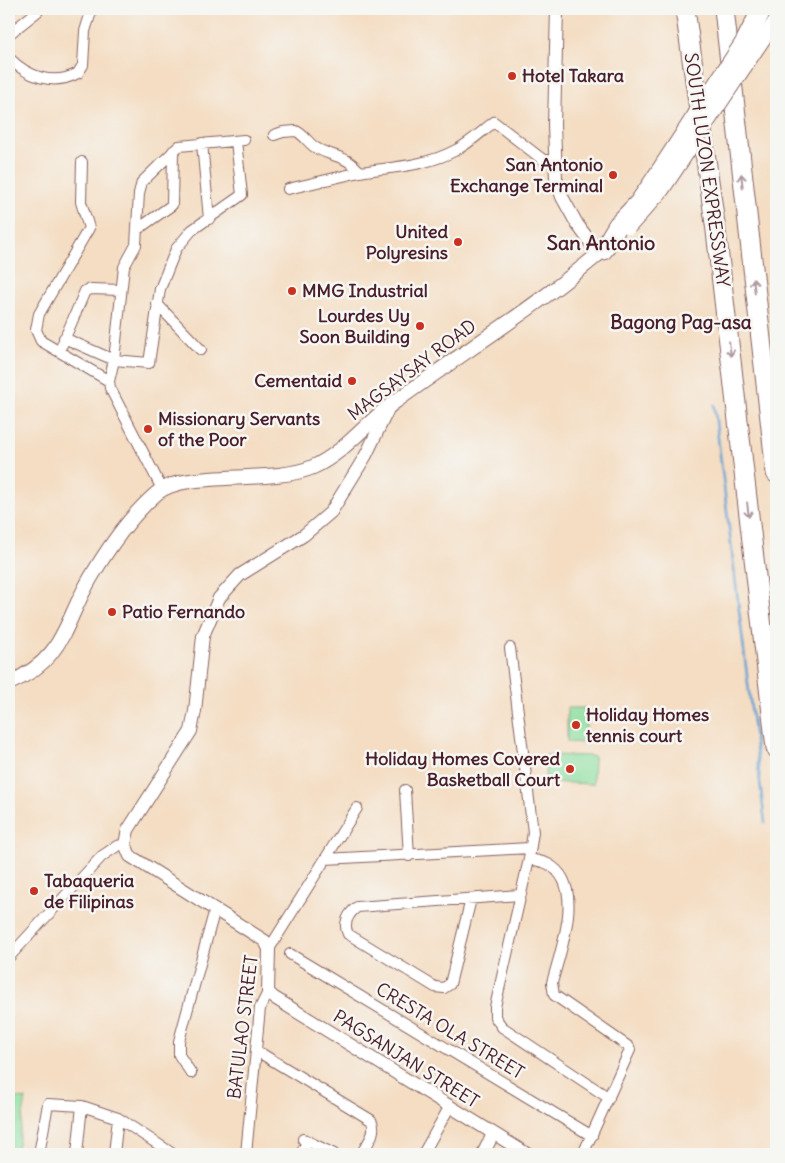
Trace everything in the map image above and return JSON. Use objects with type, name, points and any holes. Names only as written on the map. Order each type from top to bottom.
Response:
[{"type":"highway","name":"SOUTH LUZON EXPRESSWAY","points":[[685,9],[716,231],[776,748]]},
{"type":"highway","name":"SOUTH LUZON EXPRESSWAY","points":[[724,9],[776,473]]},
{"type":"highway","points":[[601,252],[623,226],[653,183],[744,44],[762,9]]},
{"type":"main road","points":[[623,226],[662,190],[776,20]]},
{"type":"main road","name":"MAGSAYSAY ROAD","points":[[162,488],[200,480],[266,477],[302,471],[320,464],[342,449],[390,405],[506,324],[601,252]]},
{"type":"main road","points":[[9,682],[32,672],[51,654],[102,560],[124,529],[162,488]]},
{"type":"street","points":[[9,58],[20,69],[36,78],[56,79],[78,73],[83,64],[85,31],[92,9]]},
{"type":"street","points":[[557,9],[554,162],[562,197],[577,224],[601,252]]},
{"type":"street","points":[[9,34],[38,11]]},
{"type":"street","points":[[288,189],[360,172],[419,164],[457,150],[494,122],[542,158],[554,162]]},
{"type":"street","points":[[274,135],[296,131],[302,134],[314,146],[342,156],[352,162],[360,172]]},
{"type":"street","points":[[121,290],[91,289],[84,291],[63,342],[114,360],[149,363],[164,277],[176,249],[192,230],[242,195],[240,140],[185,144],[173,151],[142,182],[139,193],[138,229],[135,250],[124,267],[114,360],[109,381],[110,388],[162,488]]},
{"type":"street","points":[[202,143],[209,219]]},
{"type":"street","points":[[138,229],[172,205],[173,151]]},
{"type":"street","points":[[82,162],[81,202],[89,228],[39,314],[36,330],[41,342],[109,381]]},
{"type":"street","points":[[158,304],[201,350]]},
{"type":"street","points":[[270,949],[260,936],[130,856],[125,844],[128,830],[191,731],[203,636],[220,598],[240,575],[304,535],[331,512],[366,455],[390,405]]},
{"type":"street","points":[[510,648],[533,832],[495,1007],[495,1017],[502,1027],[610,1098]]},
{"type":"street","points":[[405,790],[409,856]]},
{"type":"street","name":"BATULAO STREET","points":[[246,1154],[260,1008],[268,992],[270,949],[357,808]]},
{"type":"street","points":[[9,957],[102,856],[117,846],[125,844]]},
{"type":"street","points":[[325,859],[409,856],[530,848]]},
{"type":"street","points":[[528,859],[546,863],[556,870],[564,882],[569,898],[569,914],[552,983],[554,995],[630,1048],[630,1054],[583,1154]]},
{"type":"street","points":[[471,899],[450,984],[444,988],[435,987],[348,934],[346,929],[345,923],[357,907],[520,895]]},
{"type":"street","points":[[191,1073],[179,1055],[179,1041],[215,909]]},
{"type":"street","name":"CRESTA OLA STREET","points":[[290,954],[592,1136]]},
{"type":"street","name":"PAGSANJAN STREET","points":[[268,992],[279,1001],[526,1154]]},
{"type":"street","points":[[257,1051],[367,1117],[373,1123],[373,1133],[365,1153]]},
{"type":"street","points":[[39,1154],[48,1104],[82,1106],[118,1118],[173,1154]]},
{"type":"street","points":[[77,1154],[82,1106]]},
{"type":"street","points":[[423,1154],[450,1106]]},
{"type":"street","points":[[114,1154],[118,1118]]},
{"type":"street","points":[[482,1154],[493,1134]]},
{"type":"street","points":[[301,1154],[305,1141],[334,1154]]},
{"type":"green space","name":"Holiday Homes tennis court","points":[[567,708],[586,708],[586,743],[567,742]]},
{"type":"green space","name":"Holiday Homes Covered Basketball Court","points":[[546,755],[594,756],[593,784],[545,782]]},
{"type":"green space","points":[[9,1097],[26,1099],[16,1154],[9,1154]]},
{"type":"waterway","points":[[714,405],[765,823]]},
{"type":"place","name":"Hotel Takara","points":[[512,76]]},
{"type":"place","name":"San Antonio Exchange Terminal","points":[[613,175]]},
{"type":"place","name":"United Polyresins","points":[[458,242]]},
{"type":"place","name":"MMG Industrial","points":[[292,291]]},
{"type":"place","name":"Lourdes Uy Soon Building","points":[[420,326]]},
{"type":"place","name":"Cementaid","points":[[352,381]]},
{"type":"place","name":"Missionary Servants of the Poor","points":[[148,429]]},
{"type":"place","name":"Patio Fernando","points":[[112,612]]},
{"type":"place","name":"Holiday Homes tennis court","points":[[576,725]]},
{"type":"place","name":"Holiday Homes Covered Basketball Court","points":[[570,769]]},
{"type":"place","name":"Tabaqueria de Filipinas","points":[[34,891]]},
{"type":"district","name":"San Antonio","points":[[601,243]]},
{"type":"district","name":"Bagong Pag-asa","points":[[681,322]]}]
